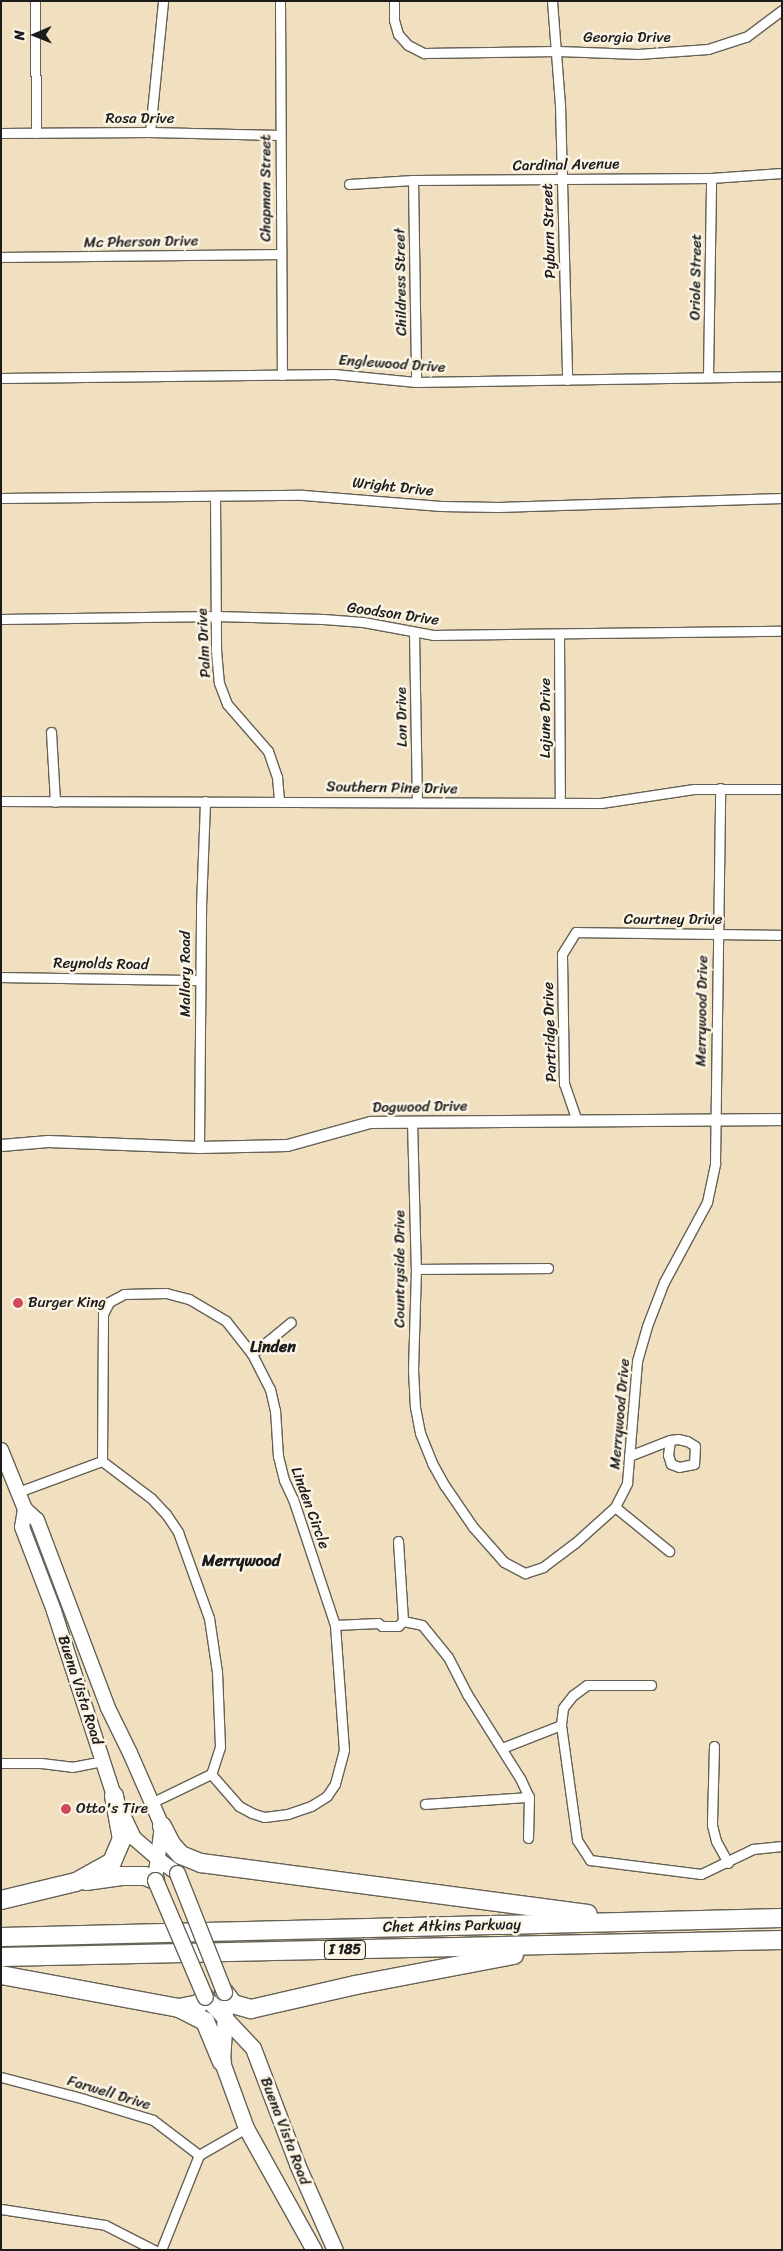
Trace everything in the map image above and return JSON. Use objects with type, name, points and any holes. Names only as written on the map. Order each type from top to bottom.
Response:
[{"type":"highway","points":[[76,1882],[112,1862],[118,1852],[122,1839],[114,1796]]},
{"type":"highway","points":[[162,1826],[170,1844],[181,1855],[201,1863],[640,1921]]},
{"type":"highway","points":[[1,1900],[76,1882],[122,1876],[144,1876],[155,1880]]},
{"type":"highway","name":"Chet Atkins Parkway","points":[[1,1937],[782,1918]]},
{"type":"highway","name":"Chet Atkins Parkway","points":[[1,1957],[782,1940]]},
{"type":"highway","points":[[224,1992],[234,2004],[251,2009],[356,1985],[519,1954],[656,1943]]},
{"type":"highway","points":[[1,1975],[106,1992],[180,2008],[205,2021],[222,2062]]},
{"type":"highway","points":[[180,2008],[199,2004],[205,1997]]},
{"type":"main road","name":"Buena Vista Road","points":[[1,1450],[25,1509],[37,1520],[108,1708],[153,1802],[162,1826],[155,1880],[205,1997],[253,2048],[296,2164],[336,2250]]},
{"type":"main road","name":"Buena Vista Road","points":[[25,1509],[22,1527],[54,1611],[114,1796],[134,1838],[158,1860],[177,1873],[224,1992],[226,2020],[222,2062],[246,2128],[314,2250]]},
{"type":"street","points":[[35,1],[36,133]]},
{"type":"street","points":[[150,132],[163,1]]},
{"type":"street","name":"Chapman Street","points":[[280,1],[279,135],[282,375]]},
{"type":"street","name":"Georgia Drive","points":[[394,1],[394,20],[398,34],[408,45],[424,53],[558,52],[638,54],[708,49],[746,37],[782,10]]},
{"type":"street","name":"Pyburn Street","points":[[552,1],[558,52],[567,380]]},
{"type":"street","name":"Rosa Drive","points":[[1,133],[150,132],[279,135]]},
{"type":"street","name":"Cardinal Avenue","points":[[350,184],[413,180],[711,178],[782,173]]},
{"type":"street","name":"Oriole Street","points":[[708,377],[711,178]]},
{"type":"street","name":"Childress Street","points":[[413,180],[416,382]]},
{"type":"street","name":"Mc Pherson Drive","points":[[1,257],[280,254]]},
{"type":"street","name":"Englewood Drive","points":[[1,378],[334,374],[416,382],[782,376]]},
{"type":"street","name":"Palm Drive","points":[[215,496],[216,616],[219,683],[227,704],[268,751],[277,777],[279,801]]},
{"type":"street","name":"Wright Drive","points":[[1,498],[335,496],[441,506],[498,507],[782,498]]},
{"type":"street","name":"Goodson Drive","points":[[1,618],[216,616],[363,622],[433,635],[782,631]]},
{"type":"street","name":"Lon Drive","points":[[414,632],[417,800]]},
{"type":"street","name":"Lajune Drive","points":[[560,634],[560,802]]},
{"type":"street","points":[[51,732],[55,802]]},
{"type":"street","name":"Merrywood Drive","points":[[417,1417],[420,1433],[444,1486],[473,1527],[504,1562],[525,1573],[543,1567],[575,1543],[615,1506],[627,1483],[637,1360],[664,1282],[707,1202],[715,1163],[720,788]]},
{"type":"street","name":"Southern Pine Drive","points":[[1,801],[417,800],[601,802],[694,789],[782,789]]},
{"type":"street","name":"Mallory Road","points":[[199,1147],[200,980],[205,801]]},
{"type":"street","name":"Courtney Drive","points":[[570,942],[576,932],[782,935]]},
{"type":"street","name":"Partridge Drive","points":[[570,942],[562,954],[564,1084],[577,1121]]},
{"type":"street","name":"Reynolds Road","points":[[1,977],[200,980]]},
{"type":"street","name":"Dogwood Drive","points":[[1,1145],[48,1141],[199,1147],[287,1145],[370,1122],[715,1121],[782,1119]]},
{"type":"street","name":"Countryside Drive","points":[[412,1122],[416,1269],[413,1307],[413,1370],[417,1417]]},
{"type":"street","points":[[416,1269],[548,1268]]},
{"type":"street","name":"Linden Circle","points":[[102,1461],[103,1314],[109,1302],[124,1294],[166,1294],[189,1299],[226,1321],[252,1354],[270,1390],[275,1410],[278,1456],[284,1480],[293,1499],[335,1625],[344,1750],[335,1784],[327,1796],[311,1806],[288,1814],[264,1816],[239,1806],[211,1774]]},
{"type":"street","points":[[252,1354],[291,1322]]},
{"type":"street","points":[[629,1456],[670,1440]]},
{"type":"street","points":[[18,1492],[102,1461],[151,1498],[166,1514],[178,1532],[209,1618],[217,1672],[220,1746],[211,1774],[153,1802]]},
{"type":"street","points":[[615,1506],[669,1551]]},
{"type":"street","points":[[398,1541],[404,1621]]},
{"type":"street","points":[[335,1625],[378,1623],[382,1626],[398,1626],[404,1621]]},
{"type":"street","points":[[404,1621],[422,1625],[448,1657],[467,1694],[502,1748],[529,1797],[528,1838]]},
{"type":"street","points":[[650,1685],[587,1685],[573,1695],[563,1708],[561,1725],[577,1840],[590,1860],[701,1874],[728,1863],[753,1849],[782,1846]]},
{"type":"street","points":[[502,1748],[561,1725]]},
{"type":"street","points":[[714,1746],[712,1825],[716,1841],[728,1863]]},
{"type":"street","points":[[1,1763],[42,1763],[72,1767],[103,1761]]},
{"type":"street","points":[[425,1804],[529,1797]]},
{"type":"street","name":"Farwell Drive","points":[[1,2077],[153,2120],[199,2155]]},
{"type":"street","points":[[161,2250],[199,2155],[246,2128]]},
{"type":"street","points":[[1,2209],[105,2225],[154,2250]]},
{"type":"place","name":"Burger King","points":[[18,1303]]},
{"type":"place","name":"Otto's Tire","points":[[66,1809]]},
{"type":"district","name":"Linden","points":[[273,1347]]},
{"type":"district","name":"Merrywood","points":[[241,1561]]}]
